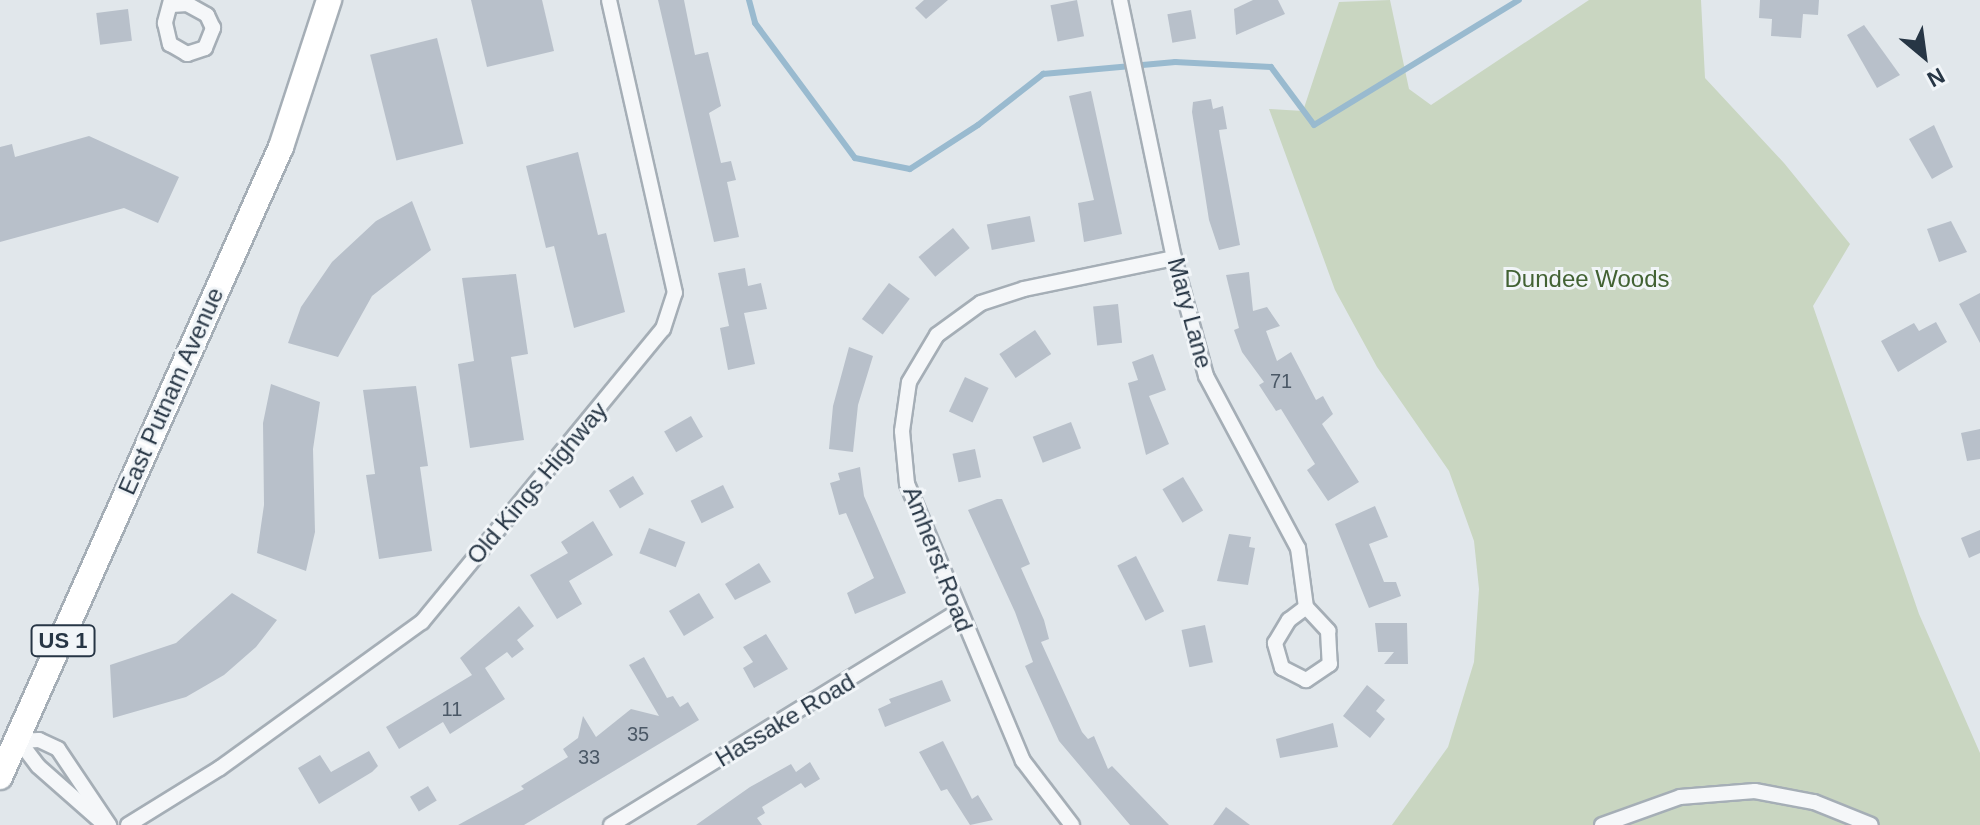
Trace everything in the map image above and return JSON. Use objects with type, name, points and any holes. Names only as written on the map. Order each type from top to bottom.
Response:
[{"type":"main road","name":"East Putnam Avenue","points":[[0,777],[19,741],[281,147],[329,0]]},
{"type":"street","name":"Old Kings Highway","points":[[128,825],[220,768],[422,622],[663,329],[675,293],[609,0]]},
{"type":"street","name":"Mary Lane","points":[[1120,0],[1139,78],[1174,258],[1206,376],[1298,548],[1306,607],[1328,631],[1333,649],[1330,664],[1306,680],[1282,668],[1275,643],[1289,620],[1306,607]]},
{"type":"street","name":"Amherst Road","points":[[1072,825],[1023,761],[957,612],[907,484],[902,431],[909,382],[937,335],[981,303],[1024,289],[1174,258]]},
{"type":"street","name":"Hassake Road","points":[[621,823],[957,612]]},
{"type":"street","points":[[19,741],[39,740],[58,749],[107,825]]},
{"type":"street","points":[[19,741],[38,766],[107,825]]},
{"type":"street","points":[[1602,825],[1680,797],[1755,791],[1814,802],[1871,825]]},
{"type":"green space","name":"Dundee Woods","points":[[1390,0],[1409,89],[1431,105],[1589,0],[1701,0],[1705,78],[1784,163],[1850,244],[1813,306],[1919,614],[1980,753],[1980,825],[1392,825],[1448,747],[1474,662],[1479,589],[1474,541],[1449,471],[1377,367],[1335,290],[1269,109],[1303,111],[1339,2]]},
{"type":"building","points":[[471,0],[542,0],[554,51],[487,67]]},
{"type":"building","points":[[658,0],[684,0],[695,55],[708,52],[721,106],[709,113],[721,163],[731,161],[736,180],[727,182],[739,237],[714,242]]},
{"type":"building","points":[[924,0],[948,0],[926,19],[915,8]]},
{"type":"building","points":[[1077,0],[1084,36],[1058,41],[1050,5]]},
{"type":"building","points":[[1253,0],[1278,0],[1285,14],[1236,35],[1234,9]]},
{"type":"building","points":[[1760,0],[1819,0],[1818,15],[1803,14],[1801,38],[1771,36],[1772,19],[1759,18]]},
{"type":"building","points":[[128,9],[132,41],[100,45],[96,13]]},
{"type":"building","points":[[1191,10],[1196,39],[1172,43],[1167,14]]},
{"type":"building","points":[[1864,25],[1900,75],[1877,88],[1847,35]]},
{"type":"building","points":[[437,38],[463,144],[396,160],[370,55]]},
{"type":"building","points":[[1091,91],[1122,234],[1084,242],[1078,203],[1094,200],[1069,96]]},
{"type":"building","points":[[1211,99],[1213,109],[1223,106],[1227,129],[1219,130],[1240,245],[1219,250],[1209,220],[1192,112],[1193,102]]},
{"type":"building","points":[[1934,125],[1953,167],[1932,179],[1909,139]]},
{"type":"building","points":[[89,136],[179,177],[158,223],[124,208],[0,242],[0,147],[12,144],[15,157]]},
{"type":"building","points":[[578,152],[598,235],[606,233],[625,312],[574,328],[554,246],[546,248],[526,166]]},
{"type":"building","points":[[412,201],[431,250],[372,296],[338,357],[288,343],[301,307],[332,262],[376,221]]},
{"type":"building","points":[[1030,216],[1035,242],[992,250],[987,224]]},
{"type":"building","points":[[1951,221],[1967,252],[1939,262],[1927,229]]},
{"type":"building","points":[[953,228],[970,248],[935,277],[919,257]]},
{"type":"building","points":[[745,268],[748,286],[761,283],[767,309],[744,313],[755,364],[728,370],[720,328],[729,326],[718,273]]},
{"type":"building","points":[[1249,272],[1253,311],[1267,307],[1280,326],[1266,331],[1277,361],[1291,352],[1316,400],[1323,396],[1333,414],[1322,424],[1359,482],[1328,501],[1307,470],[1315,464],[1281,409],[1276,411],[1259,385],[1264,382],[1242,352],[1234,330],[1239,328],[1226,275]]},
{"type":"building","points":[[516,274],[528,354],[511,357],[524,440],[470,448],[458,364],[474,361],[462,278]]},
{"type":"building","points":[[889,283],[910,299],[883,335],[862,319]]},
{"type":"building","points":[[1980,293],[1980,343],[1959,304]]},
{"type":"building","points":[[1118,304],[1122,343],[1097,345],[1093,307]]},
{"type":"building","points":[[1936,322],[1947,342],[1898,372],[1881,341],[1914,323],[1919,331]]},
{"type":"building","points":[[1035,330],[1051,354],[1016,378],[999,354]]},
{"type":"building","points":[[849,347],[873,356],[858,405],[853,452],[829,449],[833,406]]},
{"type":"building","points":[[1153,354],[1166,390],[1149,396],[1169,444],[1146,455],[1128,383],[1138,380],[1132,362]]},
{"type":"building","points":[[965,377],[989,388],[973,422],[949,411]]},
{"type":"building","points":[[271,384],[320,402],[313,449],[315,532],[306,571],[257,553],[264,505],[263,423]]},
{"type":"building","points":[[416,386],[428,466],[420,467],[432,551],[379,559],[366,475],[375,474],[363,390]]},
{"type":"building","points":[[691,416],[703,437],[676,452],[664,431]]},
{"type":"building","points":[[1071,422],[1081,448],[1043,463],[1033,437]]},
{"type":"building","points":[[1980,429],[1980,459],[1967,461],[1961,433]]},
{"type":"building","points":[[975,449],[981,477],[959,482],[953,454]]},
{"type":"building","points":[[860,467],[864,496],[906,593],[855,614],[847,593],[874,578],[846,513],[839,515],[830,483],[840,480],[838,473]]},
{"type":"building","points":[[633,476],[644,494],[620,508],[609,490]]},
{"type":"building","points":[[1183,477],[1203,510],[1183,523],[1162,489]]},
{"type":"building","points":[[723,485],[734,507],[702,523],[691,501]]},
{"type":"building","points":[[1002,499],[1030,564],[1021,568],[1044,620],[1049,639],[1041,642],[1082,732],[1088,739],[1094,736],[1108,769],[1112,766],[1169,825],[1130,825],[1059,741],[1025,666],[1033,662],[1015,612],[968,510]]},
{"type":"building","points":[[1375,506],[1388,537],[1369,544],[1384,582],[1396,582],[1401,596],[1369,608],[1335,524]]},
{"type":"building","points":[[593,521],[613,555],[569,581],[582,604],[557,619],[530,575],[568,553],[561,542]]},
{"type":"building","points":[[649,528],[685,542],[676,567],[639,553]]},
{"type":"building","points":[[1980,530],[1980,553],[1969,558],[1961,538]]},
{"type":"building","points":[[1229,534],[1251,537],[1249,547],[1255,548],[1248,585],[1217,581]]},
{"type":"building","points":[[1136,556],[1164,611],[1145,621],[1117,566]]},
{"type":"building","points":[[759,563],[771,582],[735,600],[725,584]]},
{"type":"building","points":[[232,593],[277,620],[256,647],[224,675],[186,697],[113,718],[110,665],[176,643]]},
{"type":"building","points":[[699,593],[714,618],[684,636],[669,611]]},
{"type":"building","points":[[519,606],[534,626],[517,640],[524,649],[512,658],[507,652],[485,668],[505,699],[450,734],[443,722],[399,749],[386,727],[472,675],[460,658]]},
{"type":"building","points":[[1375,623],[1407,623],[1408,664],[1384,664],[1394,652],[1378,652]]},
{"type":"building","points":[[1205,625],[1213,662],[1189,667],[1182,630]]},
{"type":"building","points":[[766,634],[788,669],[754,688],[743,668],[753,662],[743,647]]},
{"type":"building","points":[[644,657],[667,698],[673,696],[680,707],[688,702],[699,720],[524,825],[458,825],[524,789],[521,786],[568,757],[563,749],[578,738],[583,716],[596,737],[631,709],[659,716],[629,665]]},
{"type":"building","points":[[942,680],[951,701],[885,727],[878,709],[891,703],[889,699]]},
{"type":"building","points":[[1367,685],[1385,700],[1376,711],[1385,719],[1370,738],[1343,716]]},
{"type":"building","points":[[1333,723],[1338,747],[1280,758],[1276,739]]},
{"type":"building","points":[[943,741],[972,799],[978,795],[993,820],[970,825],[947,789],[941,791],[919,752]]},
{"type":"building","points":[[369,751],[378,766],[319,804],[298,768],[320,755],[331,772]]},
{"type":"building","points":[[810,762],[820,779],[805,788],[801,783],[762,807],[765,813],[757,818],[762,825],[696,825],[750,787],[791,764],[796,772]]},
{"type":"building","points":[[428,786],[437,801],[419,811],[410,797]]},
{"type":"building","points":[[1226,807],[1250,825],[1213,825]]},
{"type":"waterway","points":[[749,0],[755,23],[855,158],[910,169],[978,125],[1043,74],[1175,62],[1271,67],[1314,125],[1519,0]]}]
